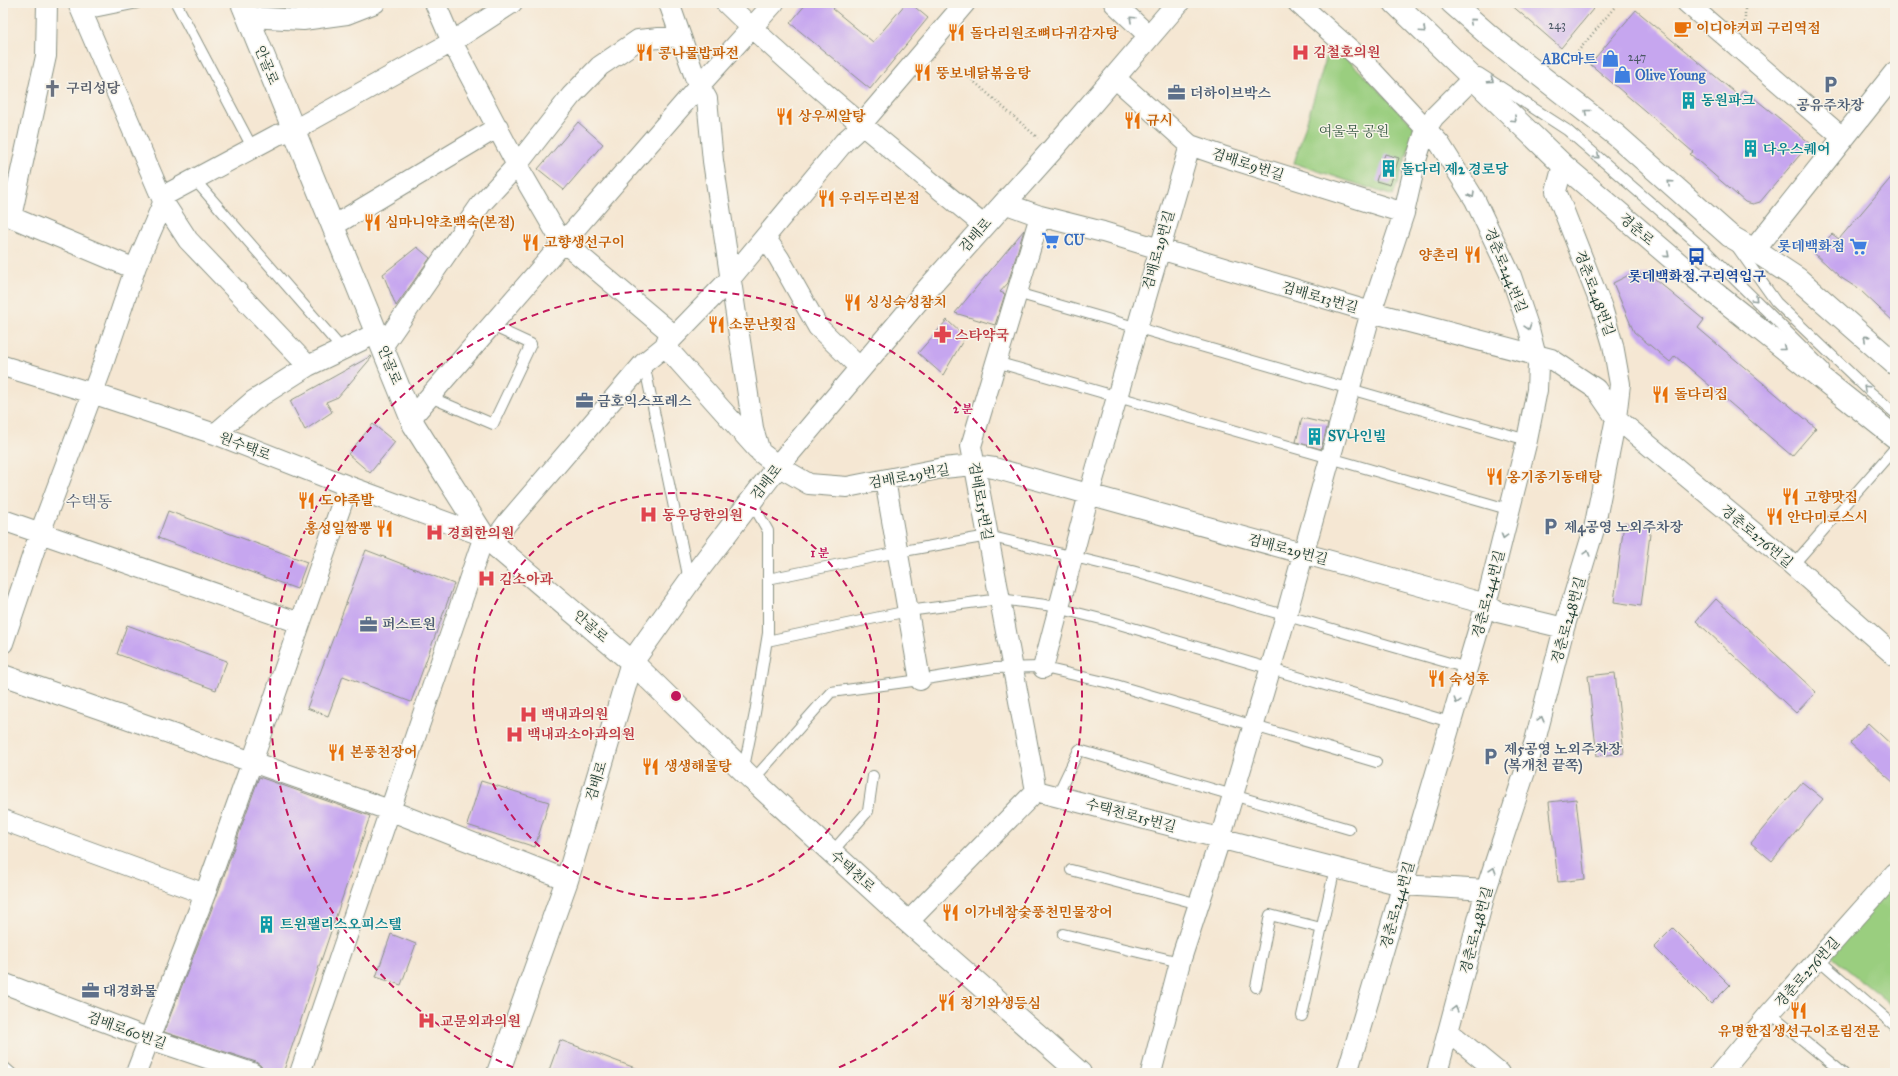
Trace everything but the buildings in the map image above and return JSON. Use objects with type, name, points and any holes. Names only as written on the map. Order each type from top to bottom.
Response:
[{"type":"street","points":[[47,3],[46,56],[7,215],[135,269]]},
{"type":"street","points":[[245,10],[303,20],[347,14],[375,3]]},
{"type":"street","points":[[435,3],[452,42],[517,165],[560,239],[670,332],[665,346]]},
{"type":"street","points":[[3,644],[40,533],[92,393],[135,269],[167,194],[230,159],[254,149],[277,135],[294,130],[452,42],[512,3]]},
{"type":"street","points":[[669,3],[699,86],[707,99],[713,161],[730,278],[753,428],[760,452]]},
{"type":"street","points":[[726,3],[752,28],[862,125],[983,225]]},
{"type":"street","points":[[411,418],[699,86],[774,3]]},
{"type":"street","points":[[300,1073],[389,810],[489,539],[507,523],[644,362],[665,346],[730,278],[844,142],[862,125],[965,3]]},
{"type":"street","points":[[1114,3],[1149,36]]},
{"type":"street","name":"검배로","points":[[498,1073],[567,880],[632,662],[689,582],[778,466],[983,225],[1052,150],[1178,3]]},
{"type":"street","name":"경춘로244번길","points":[[1298,3],[1362,60],[1426,129],[1448,156],[1468,186],[1511,276],[1538,365],[1537,390],[1527,440],[1511,510],[1486,604],[1347,1073]]},
{"type":"street","name":"경춘로","points":[[1395,3],[1457,62],[1472,79],[1564,165],[1686,271],[1891,426]]},
{"type":"street","points":[[1452,3],[1492,38],[1616,135],[1730,236],[1798,279],[1895,364]]},
{"type":"street","points":[[1687,3],[1843,138]]},
{"type":"street","points":[[81,8],[164,203],[188,240],[308,366]]},
{"type":"street","name":"안골로","points":[[245,10],[411,418],[489,539],[632,662]]},
{"type":"street","points":[[215,434],[253,401],[308,366],[342,349],[380,340],[481,204],[517,165],[572,96],[600,66],[638,40],[680,36]]},
{"type":"street","points":[[1754,250],[1895,72]]},
{"type":"street","name":"검배로9번길","points":[[1114,77],[1190,145],[1404,213]]},
{"type":"street","points":[[1151,1073],[1180,962],[1220,839],[1286,616],[1371,312],[1404,213],[1416,160],[1426,129],[1434,117],[1472,79]]},
{"type":"street","points":[[333,226],[498,128]]},
{"type":"street","name":"검배로29번길","points":[[1043,668],[1072,556],[1158,248],[1190,145]]},
{"type":"street","name":"경춘로248번길","points":[[1437,1073],[1486,890],[1535,741],[1564,628],[1594,529],[1616,418],[1620,384],[1613,345],[1602,308],[1556,190],[1564,165]]},
{"type":"street","name":"검배로13번길","points":[[1004,203],[1040,216],[1158,248],[1371,312],[1551,359],[1596,389],[1616,418]]},
{"type":"street","name":"검배로15번길","points":[[1036,791],[974,465],[972,446],[1040,216]]},
{"type":"street","points":[[765,237],[779,258],[818,327],[860,368]]},
{"type":"street","name":"검배로29번길","points":[[665,346],[760,452],[778,466],[809,484],[847,487],[943,468],[974,465],[994,468],[1486,604],[1498,612],[1564,628]]},
{"type":"street","name":"원수택로","points":[[3,366],[92,393],[215,434],[489,539]]},
{"type":"street","name":"경춘로276번길","points":[[1616,418],[1793,565],[1895,656]]},
{"type":"street","points":[[885,480],[920,680]]},
{"type":"street","points":[[136,1073],[205,894],[348,486]]},
{"type":"street","points":[[3,520],[300,623]]},
{"type":"street","name":"수택천로","points":[[632,662],[748,776],[908,922],[1080,1073]]},
{"type":"street","points":[[3,675],[389,810],[567,880]]},
{"type":"street","points":[[908,922],[1036,791]]},
{"type":"street","name":"수택천로15번길","points":[[1036,791],[1402,885],[1486,890]]},
{"type":"street","points":[[3,820],[205,894]]},
{"type":"street","name":"경춘로276번길","points":[[1726,1071],[1770,1013],[1819,960],[1895,873]]},
{"type":"street","name":"검배로60번길","points":[[3,983],[150,1039],[252,1073]]},
{"type":"street","points":[[1449,1032],[1499,1073]]},
{"type":"lane","points":[[81,8],[137,3]]},
{"type":"lane","points":[[176,3],[254,149]]},
{"type":"lane","points":[[1457,62],[1483,75],[1573,135],[1703,248],[1891,426]]},
{"type":"lane","points":[[194,179],[342,349]]},
{"type":"lane","points":[[1730,236],[1776,302],[1868,391],[1891,426]]},
{"type":"lane","points":[[1017,293],[1527,440]]},
{"type":"lane","points":[[430,397],[492,424],[531,344],[492,326]]},
{"type":"lane","points":[[644,362],[689,582]]},
{"type":"lane","points":[[996,362],[1511,510]]},
{"type":"lane","points":[[1793,565],[1895,448]]},
{"type":"lane","points":[[748,776],[755,713],[767,640],[768,579],[768,531],[751,501]]},
{"type":"lane","points":[[768,579],[898,552],[988,536],[1132,571],[1467,668]]},
{"type":"lane","points":[[767,640],[908,611],[1000,599],[1059,608],[1110,621],[1450,722]]},
{"type":"lane","points":[[748,776],[831,692],[994,668],[1043,668],[1109,683],[1376,762]]},
{"type":"lane","points":[[1057,796],[1079,750],[1349,829]]},
{"type":"lane","points":[[832,852],[868,811],[873,776]]},
{"type":"lane","points":[[1302,1016],[1335,868]]},
{"type":"lane","points":[[1071,870],[1199,904]]},
{"type":"lane","points":[[1256,987],[1270,915],[1322,928]]},
{"type":"lane","points":[[1063,934],[1180,962]]},
{"type":"lane","points":[[1819,960],[1895,1026]]},
{"type":"lane","points":[[1770,1013],[1843,1073]]},
{"type":"lane","points":[[3,1066],[11,1073]]},
{"type":"path","points":[[1570,60],[1618,3]]},
{"type":"path","points":[[1745,3],[1745,32]]},
{"type":"path","points":[[968,77],[1052,150]]},
{"type":"green space","name":"여울목 공원","points":[[1331,42],[1416,128],[1393,196],[1294,163]]},
{"type":"green space","points":[[1895,870],[1895,1008],[1827,953]]},
{"type":"place","name":"이디야커피 구리역점","points":[[1683,28]]},
{"type":"place","name":"돌다리원조뼈다귀감자탕","points":[[957,33]]},
{"type":"place","name":"김철호의원","points":[[1300,52]]},
{"type":"place","name":"콩나물밥파전","points":[[645,53]]},
{"type":"place","name":"ABC마트","points":[[1610,59]]},
{"type":"place","name":"뚱보네닭볶음탕","points":[[923,73]]},
{"type":"place","name":"Olive Young","points":[[1622,75]]},
{"type":"place","name":"공유주차장","points":[[1830,85]]},
{"type":"place","name":"구리성당","points":[[53,88]]},
{"type":"place","name":"더하이브박스","points":[[1177,93]]},
{"type":"place","name":"동원파크","points":[[1688,100]]},
{"type":"place","name":"상우씨알탕","points":[[785,116]]},
{"type":"place","name":"규시","points":[[1133,120]]},
{"type":"place","name":"다우스퀘어","points":[[1750,149]]},
{"type":"place","name":"돌다리 제2 경로당","points":[[1388,169]]},
{"type":"place","name":"우리두리본점","points":[[826,198]]},
{"type":"place","name":"심마니약초백숙(본점)","points":[[372,222]]},
{"type":"place","name":"CU","points":[[1051,240]]},
{"type":"place","name":"고향생선구이","points":[[531,242]]},
{"type":"place","name":"롯데백화점","points":[[1858,246]]},
{"type":"place","name":"양촌리","points":[[1472,255]]},
{"type":"place","name":"롯데백화점.구리역입구","points":[[1697,256]]},
{"type":"place","name":"싱싱숙성참치","points":[[853,302]]},
{"type":"place","name":"소문난횟집","points":[[716,324]]},
{"type":"place","name":"스타약국","points":[[942,335]]},
{"type":"place","name":"돌다리집","points":[[1661,394]]},
{"type":"place","name":"금호익스프레스","points":[[584,401]]},
{"type":"place","name":"SV나인빌","points":[[1315,436]]},
{"type":"place","name":"옹기종기동태탕","points":[[1494,477]]},
{"type":"place","name":"고향맛집","points":[[1791,497]]},
{"type":"place","name":"도야족발","points":[[307,500]]},
{"type":"place","name":"동우당한의원","points":[[649,515]]},
{"type":"place","name":"안다미로스시","points":[[1774,517]]},
{"type":"place","name":"제4공영 노외주차장","points":[[1551,527]]},
{"type":"place","name":"홍성일짬뽕","points":[[385,528]]},
{"type":"place","name":"경희한의원","points":[[434,533]]},
{"type":"place","name":"김소아과","points":[[486,579]]},
{"type":"place","name":"퍼스트원","points":[[369,624]]},
{"type":"place","name":"숙성후","points":[[1436,679]]},
{"type":"place","name":"백내과의원","points":[[528,714]]},
{"type":"place","name":"백내과소아과의원","points":[[514,734]]},
{"type":"place","name":"본풍천장어","points":[[337,752]]},
{"type":"place","name":"제5공영 노외주차장 (복개천 끝쪽)","points":[[1491,757]]},
{"type":"place","name":"생생해물탕","points":[[651,766]]},
{"type":"place","name":"이가네참숯풍천민물장어","points":[[951,912]]},
{"type":"place","name":"트윈팰리스오피스텔","points":[[267,924]]},
{"type":"place","name":"대경화물","points":[[90,991]]},
{"type":"place","name":"청기와생등심","points":[[947,1003]]},
{"type":"place","name":"유명한집생선구이조림전문","points":[[1799,1011]]},
{"type":"place","name":"교문외과의원","points":[[427,1021]]},
{"type":"district","name":"수택동","points":[[89,501]]}]
